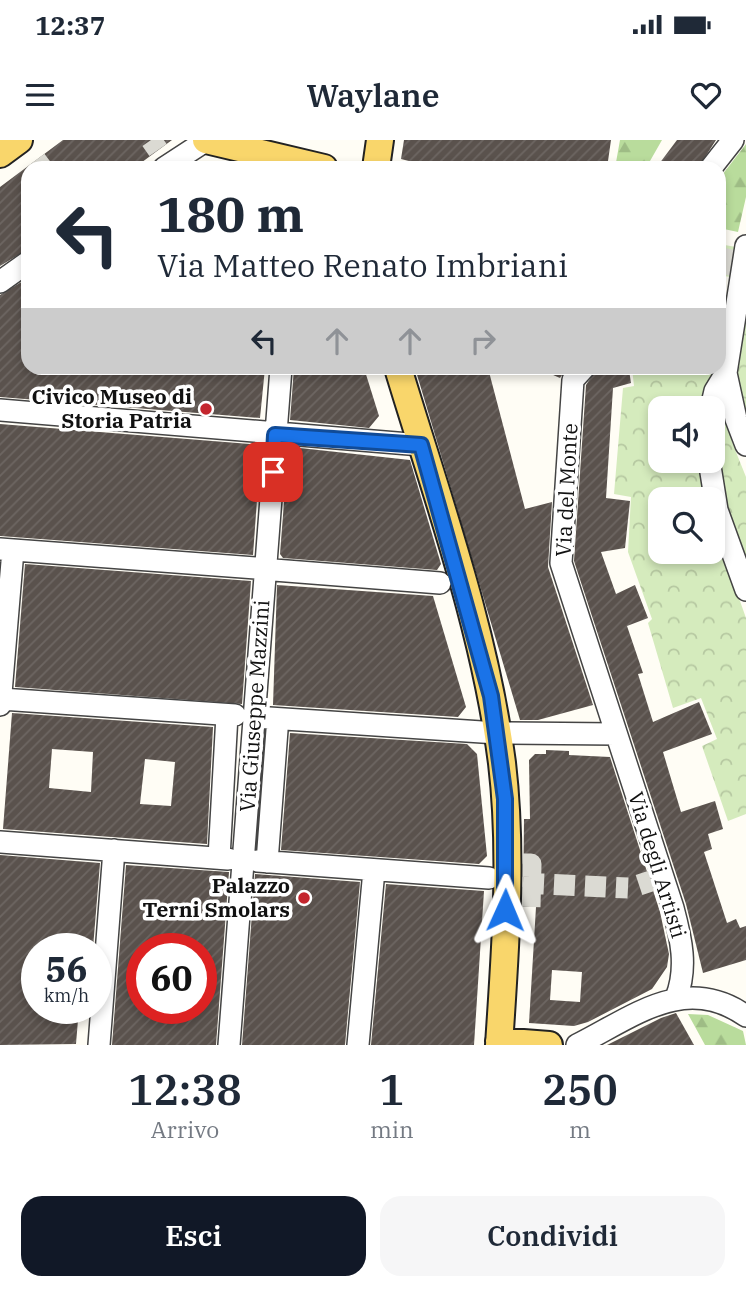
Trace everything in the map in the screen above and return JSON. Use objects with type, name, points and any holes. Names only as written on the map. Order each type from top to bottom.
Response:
[{"type":"main road","points":[[206,140],[283,161]]},
{"type":"main road","points":[[377,161],[380,140]]},
{"type":"main road","points":[[400,375],[482,657],[497,733],[505,799],[499,1043],[549,1045]]},
{"type":"street","points":[[174,161],[206,140]]},
{"type":"street","points":[[716,161],[733,140]]},
{"type":"street","points":[[746,246],[726,373],[736,419],[746,445]]},
{"type":"street","points":[[0,282],[21,267]]},
{"type":"street","name":"Via Giuseppe Mazzini","points":[[229,1045],[239,715],[280,375]]},
{"type":"street","name":"Via del Monte","points":[[578,375],[573,380],[561,563],[616,734]]},
{"type":"street","points":[[714,396],[725,375]]},
{"type":"street","points":[[0,410],[275,435],[421,445]]},
{"type":"street","points":[[711,473],[720,520],[746,590]]},
{"type":"street","points":[[0,705],[7,549],[440,583]]},
{"type":"street","points":[[1,699],[497,733],[616,734]]},
{"type":"street","points":[[0,842],[223,858],[239,715]]},
{"type":"street","points":[[277,730],[262,861],[489,878]]},
{"type":"street","name":"Via degli Artisti","points":[[616,734],[678,926],[682,974],[676,998]]},
{"type":"street","points":[[99,1045],[114,850]]},
{"type":"street","points":[[358,1045],[374,870]]},
{"type":"street","points":[[577,1045],[647,1009],[676,998],[706,999],[744,1013]]},
{"type":"green space","points":[[620,140],[662,140],[650,161],[616,161]]},
{"type":"green space","points":[[746,144],[746,197],[738,232],[726,229],[726,170]]},
{"type":"green space","points":[[726,245],[736,247],[730,277],[726,276]]},
{"type":"green space","points":[[746,298],[746,418],[735,380]]},
{"type":"green space","points":[[633,375],[712,375],[706,386],[705,396],[648,396],[648,473],[703,473],[705,487],[648,487],[648,564],[725,564],[725,559],[746,618],[746,814],[728,821],[702,746],[717,739],[701,698],[673,708],[648,623],[652,619],[628,552],[631,497],[614,494],[623,388],[634,386]]},
{"type":"green space","points":[[725,409],[732,442],[746,477],[746,573],[725,513],[725,487],[721,487],[719,473],[725,473]]},
{"type":"green space","points":[[688,1014],[708,1015],[743,1031],[746,1045],[705,1045]]},
{"type":"building","points":[[63,140],[172,140],[144,161],[35,161]]},
{"type":"building","points":[[404,140],[611,140],[608,161],[401,159]]},
{"type":"building","points":[[677,140],[716,140],[702,161],[661,161]]},
{"type":"building","points":[[21,171],[21,253],[0,266],[0,187]]},
{"type":"building","points":[[21,282],[21,375],[264,375],[260,418],[0,397],[0,295]]},
{"type":"building","points":[[293,375],[366,375],[379,416],[369,428],[290,420]]},
{"type":"building","points":[[417,375],[490,375],[525,509],[552,502],[548,567],[593,705],[538,720],[520,720]]},
{"type":"building","points":[[592,375],[630,375],[631,383],[613,388],[606,498],[630,501],[625,548],[601,552],[616,594],[635,585],[648,618],[627,626],[643,673],[638,674],[653,722],[699,702],[712,734],[663,752],[681,812],[715,801],[723,829],[708,834],[712,849],[704,852],[727,923],[736,919],[740,928],[746,926],[746,960],[703,973],[686,904],[574,561],[586,385]]},
{"type":"building","points":[[0,424],[261,445],[253,555],[0,536]]},
{"type":"building","points":[[291,447],[410,460],[441,564],[437,570],[283,558],[280,554],[288,451]]},
{"type":"building","points":[[25,564],[251,581],[242,704],[15,687]]},
{"type":"building","points":[[277,585],[433,596],[466,707],[458,717],[273,705]]},
{"type":"building","points":[[12,713],[213,727],[207,844],[3,829]],"holes":[[[52,749],[93,752],[91,792],[49,788]],[[145,759],[175,762],[171,806],[140,804]]]},
{"type":"building","points":[[290,733],[467,744],[477,754],[487,856],[479,864],[281,850]]},
{"type":"building","points":[[546,750],[569,751],[569,755],[610,757],[660,912],[669,954],[667,967],[652,989],[588,1022],[574,1026],[529,1023],[536,907],[523,907],[524,819],[530,819],[529,760],[535,754],[546,754]],"holes":[[[552,970],[582,972],[580,1002],[550,1000]]]},
{"type":"building","points":[[0,855],[100,863],[94,933],[21,933],[21,1024],[78,1024],[76,1044],[0,1045]]},
{"type":"building","points":[[126,865],[229,872],[216,1045],[112,1045]]},
{"type":"building","points":[[255,874],[360,882],[345,1045],[242,1045]]},
{"type":"building","points":[[386,884],[484,891],[474,1045],[371,1045]]},
{"type":"building","points":[[676,1013],[694,1045],[607,1045],[661,1018]]},
{"type":"tunnel","points":[[151,140],[158,150]]},
{"type":"tunnel","points":[[726,262],[746,266]]},
{"type":"tunnel","points":[[523,864],[531,864],[530,907]]},
{"type":"tunnel","points":[[639,885],[654,880]]},
{"type":"tunnel","points":[[523,883],[628,888]]},
{"type":"place","name":"Civico Museo di Storia Patria","points":[[206,409]]},
{"type":"place","name":"Palazzo Terni Smolars","points":[[304,898]]},
{"type":"route","points":[[273,472],[275,435],[421,445],[462,584],[491,696],[505,799],[505,910]]}]
